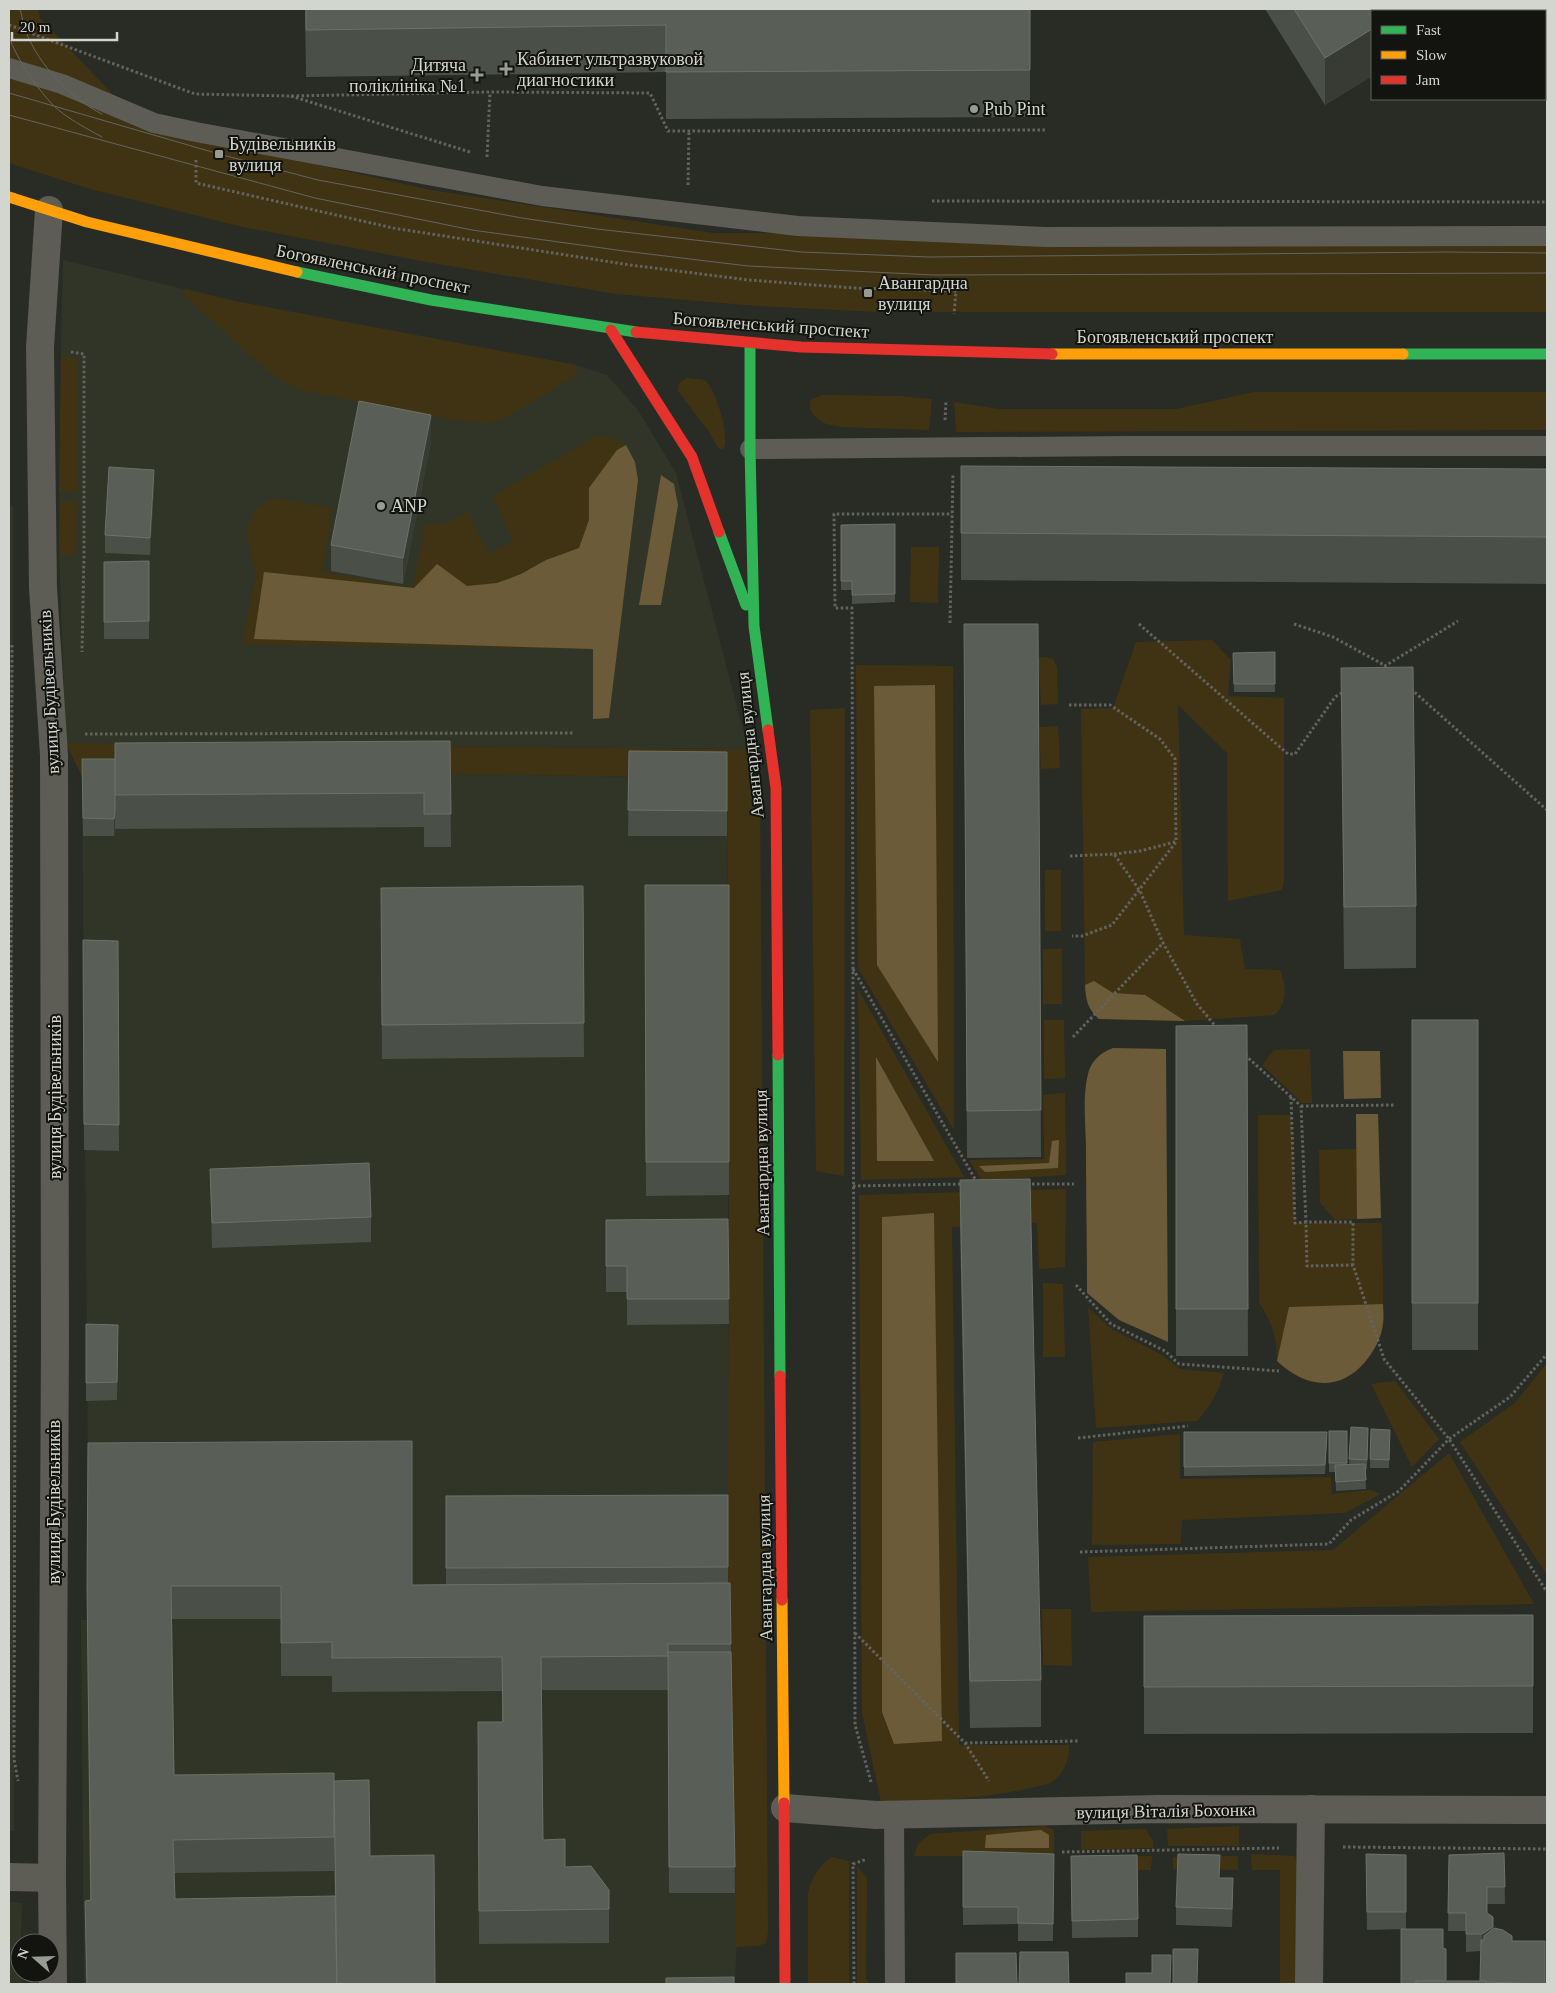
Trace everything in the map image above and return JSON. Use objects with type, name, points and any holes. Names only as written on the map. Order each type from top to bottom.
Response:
[{"type":"main road","name":"Богоявленський проспект","points":[[9,196],[131,234],[337,282],[431,300],[612,330],[800,347],[1053,354],[1547,354]]},
{"type":"main road","points":[[612,330],[692,457],[754,626]]},
{"type":"main road","name":"Авангардна вулиця","points":[[750,343],[754,626],[776,788],[785,1984]]},
{"type":"street","name":"вулиця Будівельників","points":[[49,210],[40,347],[43,588],[54,755],[53,1984]]},
{"type":"street","name":"вулиця Віталія Бохонка","points":[[785,1808],[885,1814],[1159,1809],[1547,1810]]},
{"type":"street","points":[[1309,1984],[1311,1809]]},
{"type":"street","points":[[9,1877],[52,1878]]},
{"type":"lane","points":[[9,68],[62,84],[154,123],[196,132],[542,196],[798,226],[1046,237],[1547,236]]},
{"type":"lane","points":[[750,449],[1547,446]]},
{"type":"lane","points":[[885,1814],[895,1984]]},
{"type":"path","points":[[9,25],[195,94],[291,96],[490,92],[650,93],[668,131],[1045,130]]},
{"type":"path","points":[[490,92],[486,157],[496,158]]},
{"type":"path","points":[[195,94],[196,183],[402,230],[630,265],[749,280],[854,288],[956,291],[954,314]]},
{"type":"path","points":[[291,96],[477,154]]},
{"type":"path","points":[[688,191],[689,131]]},
{"type":"path","points":[[928,201],[1547,202]]},
{"type":"path","points":[[946,400],[944,448],[953,468],[950,623]]},
{"type":"path","points":[[885,1814],[876,1802],[854,1725],[852,608],[835,608],[834,514],[952,514]]},
{"type":"path","points":[[82,654],[84,555]]},
{"type":"path","points":[[1377,671],[1458,621]]},
{"type":"path","points":[[1139,624],[1288,754],[1295,754],[1335,697],[1343,692]]},
{"type":"path","points":[[1294,624],[1333,637],[1385,666],[1393,673]]},
{"type":"path","points":[[12,636],[11,961],[15,1347],[14,1759]]},
{"type":"path","points":[[1407,686],[1547,810]]},
{"type":"path","points":[[1070,705],[1110,705],[1160,739],[1175,759],[1176,842],[1112,925],[1082,936],[1072,936]]},
{"type":"path","points":[[80,734],[575,732]]},
{"type":"path","points":[[1070,856],[1140,851],[1176,842]]},
{"type":"path","points":[[1114,854],[1140,891],[1163,943],[1197,1004],[1222,1032]]},
{"type":"path","points":[[1073,1037],[1163,943]]},
{"type":"path","points":[[853,968],[978,1184],[854,1186]]},
{"type":"path","points":[[1240,1050],[1301,1106],[1395,1105]]},
{"type":"path","points":[[1291,1097],[1295,1223],[1353,1222],[1353,1265],[1384,1359],[1449,1439],[1547,1590]]},
{"type":"path","points":[[1301,1106],[1307,1266],[1353,1265]]},
{"type":"path","points":[[1026,1184],[1074,1184]]},
{"type":"path","points":[[1076,1285],[1111,1324],[1165,1351],[1180,1364],[1279,1371]]},
{"type":"path","points":[[1080,1552],[1329,1544],[1351,1520],[1400,1492],[1449,1439],[1510,1397],[1547,1354]]},
{"type":"path","points":[[1078,1438],[1188,1426]]},
{"type":"path","points":[[854,1632],[965,1743],[1009,1813]]},
{"type":"path","points":[[965,1743],[1080,1741]]},
{"type":"path","points":[[854,1984],[854,1864],[868,1858]]},
{"type":"shaded area","points":[[9,9],[38,9],[40,18],[143,126],[431,190],[713,233],[1547,235],[1547,312],[876,312],[757,306],[616,294],[432,263],[238,226],[90,189],[9,163]]},
{"type":"shaded area","points":[[63,260],[234,301],[576,365],[607,375],[638,410],[676,473],[748,749],[66,743],[59,554]]},
{"type":"shaded area","points":[[186,289],[234,301],[576,365],[577,373],[546,394],[501,420],[489,423],[461,421],[304,391],[286,384],[271,374],[187,298],[183,293]]},
{"type":"shaded area","points":[[61,356],[77,359],[77,492],[59,492]]},
{"type":"shaded area","points":[[687,378],[705,380],[714,393],[724,425],[725,444],[723,450],[718,448],[710,433],[678,391],[679,383]]},
{"type":"shaded area","points":[[1254,392],[1547,392],[1547,430],[956,432],[954,402],[999,409],[1176,409]]},
{"type":"shaded area","points":[[823,395],[899,396],[932,399],[929,430],[841,427],[826,424],[814,416],[810,409],[810,400]]},
{"type":"shaded area","points":[[599,436],[617,440],[628,449],[634,462],[638,480],[609,718],[593,719],[593,649],[242,644],[256,575],[246,530],[257,508],[272,498],[333,508],[322,572],[413,588],[425,525],[446,523],[468,512],[489,554],[513,541],[493,496],[594,437]]},
{"type":"shaded area","points":[[626,445],[635,462],[638,480],[609,718],[593,719],[593,649],[254,639],[264,572],[414,588],[437,564],[467,586],[497,583],[521,574],[546,560],[579,548],[589,520],[589,488],[617,450]]},
{"type":"shaded area","points":[[661,475],[674,484],[678,505],[661,605],[639,605]]},
{"type":"shaded area","points":[[60,501],[77,501],[76,556],[59,554]]},
{"type":"shaded area","points":[[9,506],[13,506],[14,1831],[9,1831]]},
{"type":"shaded area","points":[[9,516],[10,720],[9,731]]},
{"type":"shaded area","points":[[911,547],[939,547],[938,603],[910,602]]},
{"type":"shaded area","points":[[1212,640],[1231,660],[1228,696],[1284,698],[1284,880],[1282,890],[1228,901],[1227,753],[1178,705],[1184,935],[1240,939],[1245,969],[1280,970],[1284,982],[1284,1000],[1279,1011],[1274,1015],[1185,1021],[1099,1019],[1088,1004],[1085,985],[1081,709],[1113,708],[1136,642]]},
{"type":"shaded area","points":[[1038,658],[1053,659],[1057,667],[1058,704],[1041,705]]},
{"type":"shaded area","points":[[856,665],[953,666],[954,1130],[858,968]]},
{"type":"shaded area","points":[[935,685],[938,1062],[877,965],[874,686]]},
{"type":"shaded area","points":[[845,708],[844,1176],[816,1171],[810,710]]},
{"type":"shaded area","points":[[1058,726],[1060,768],[1041,769],[1039,727]]},
{"type":"shaded area","points":[[66,743],[748,749],[760,788],[768,1932],[766,1943],[758,1946],[736,1947],[733,1736],[728,1600],[727,778],[450,774],[82,777]]},
{"type":"shaded area","points":[[9,764],[11,764],[10,872],[9,872]]},
{"type":"shaded area","points":[[450,774],[727,778],[731,1677],[737,1937],[735,1984],[84,1984],[81,1620],[87,1620],[88,1477],[82,777]]},
{"type":"shaded area","points":[[1045,870],[1061,870],[1061,931],[1045,931]]},
{"type":"shaded area","points":[[1043,949],[1062,949],[1062,1004],[1043,1004]]},
{"type":"shaded area","points":[[1094,981],[1113,993],[1145,995],[1185,1021],[1099,1019],[1088,1004],[1086,995],[1085,985]]},
{"type":"shaded area","points":[[858,989],[964,1177],[861,1180]]},
{"type":"shaded area","points":[[1044,1020],[1064,1020],[1065,1078],[1044,1079]]},
{"type":"shaded area","points":[[1113,1048],[1166,1049],[1168,1342],[1119,1320],[1087,1293],[1086,1083],[1094,1061],[1104,1052]]},
{"type":"shaded area","points":[[1310,1049],[1312,1103],[1302,1103],[1262,1065],[1274,1050]]},
{"type":"shaded area","points":[[1343,1051],[1380,1051],[1381,1098],[1344,1099]]},
{"type":"shaded area","points":[[876,1057],[934,1161],[877,1161]]},
{"type":"shaded area","points":[[1065,1093],[1066,1175],[981,1180],[969,1160],[1044,1159],[1043,1095]]},
{"type":"shaded area","points":[[1356,1114],[1378,1114],[1381,1218],[1335,1220],[1320,1203],[1319,1150],[1356,1149]]},
{"type":"shaded area","points":[[1356,1114],[1378,1114],[1381,1218],[1357,1219]]},
{"type":"shaded area","points":[[1258,1115],[1292,1115],[1295,1223],[1382,1223],[1383,1326],[1376,1345],[1365,1362],[1351,1375],[1342,1380],[1324,1383],[1309,1381],[1295,1375],[1277,1361],[1273,1330],[1259,1302]]},
{"type":"shaded area","points":[[1059,1140],[1058,1168],[985,1172],[979,1166],[1049,1163],[1052,1141]]},
{"type":"shaded area","points":[[1066,1189],[1065,1267],[1039,1269],[1037,1223],[952,1227],[959,1745],[1069,1745],[1066,1764],[1056,1779],[1037,1787],[975,1797],[881,1802],[862,1713],[859,1195]]},
{"type":"shaded area","points":[[934,1213],[942,1741],[894,1744],[882,1712],[882,1217]]},
{"type":"shaded area","points":[[1043,1283],[1063,1284],[1065,1357],[1043,1357]]},
{"type":"shaded area","points":[[1383,1304],[1382,1328],[1377,1344],[1365,1362],[1344,1379],[1321,1383],[1310,1381],[1288,1370],[1277,1361],[1289,1307]]},
{"type":"shaded area","points":[[1088,1307],[1110,1328],[1162,1355],[1180,1369],[1224,1373],[1214,1398],[1197,1421],[1096,1428]]},
{"type":"shaded area","points":[[1547,1363],[1547,1575],[1460,1442],[1515,1403]]},
{"type":"shaded area","points":[[1395,1381],[1439,1439],[1412,1467],[1371,1384]]},
{"type":"shaded area","points":[[1180,1434],[1180,1479],[1331,1477],[1332,1494],[1370,1490],[1381,1494],[1345,1513],[1182,1520],[1181,1544],[1092,1545],[1093,1442]]},
{"type":"shaded area","points":[[1449,1453],[1534,1604],[1091,1612],[1088,1557],[1333,1550]]},
{"type":"shaded area","points":[[1042,1609],[1071,1609],[1072,1666],[1043,1665]]},
{"type":"shaded area","points":[[1044,1826],[1054,1830],[1054,1868],[1021,1856],[914,1856],[918,1844],[930,1834]]},
{"type":"shaded area","points":[[1239,1826],[1239,1846],[1168,1846],[1167,1829]]},
{"type":"shaded area","points":[[1145,1829],[1153,1840],[1153,1848],[1081,1850],[1081,1831]]},
{"type":"shaded area","points":[[1041,1830],[1049,1835],[1049,1848],[985,1848],[986,1835]]},
{"type":"shaded area","points":[[1251,1854],[1295,1856],[1300,1875],[1301,1984],[1280,1984],[1280,1870],[1252,1870]]},
{"type":"shaded area","points":[[1152,1856],[1151,1870],[1080,1871],[1081,1857]]},
{"type":"shaded area","points":[[1238,1856],[1238,1870],[1173,1869],[1173,1857]]},
{"type":"shaded area","points":[[832,1857],[849,1861],[849,1984],[808,1984],[808,1893],[816,1872]]},
{"type":"shaded area","points":[[857,1866],[867,1878],[866,1978],[870,1984],[857,1984]]},
{"type":"shaded area","points":[[9,1902],[22,1903],[21,1933],[10,1933],[10,1983],[22,1984],[9,1984]]},
{"type":"building","points":[[306,9],[1030,9],[1030,70],[666,72],[666,25],[306,30]]},
{"type":"building","points":[[1294,9],[1370,9],[1371,30],[1325,58]]},
{"type":"building","name":"ANP","points":[[359,401],[431,415],[403,558],[331,545]]},
{"type":"building","points":[[961,466],[1547,469],[1547,537],[961,533]]},
{"type":"building","points":[[109,467],[154,470],[150,538],[105,535]]},
{"type":"building","points":[[895,524],[895,594],[852,595],[852,581],[841,581],[841,525]]},
{"type":"building","points":[[149,561],[149,621],[104,622],[104,562]]},
{"type":"building","points":[[964,624],[1038,624],[1041,1110],[967,1111]]},
{"type":"building","points":[[1275,652],[1275,684],[1234,684],[1233,653]]},
{"type":"building","points":[[1413,667],[1416,906],[1344,907],[1341,668]]},
{"type":"building","points":[[450,741],[451,814],[424,814],[424,793],[115,795],[115,743]]},
{"type":"building","points":[[629,751],[727,752],[727,811],[628,810]]},
{"type":"building","points":[[82,759],[115,759],[114,819],[83,818]]},
{"type":"building","points":[[645,885],[729,885],[729,1162],[646,1162]]},
{"type":"building","points":[[583,886],[584,1023],[382,1025],[381,888]]},
{"type":"building","points":[[83,940],[118,941],[119,1125],[84,1124]]},
{"type":"building","points":[[1412,1020],[1478,1020],[1478,1303],[1412,1303]]},
{"type":"building","points":[[1247,1025],[1248,1309],[1176,1309],[1176,1026]]},
{"type":"building","points":[[369,1163],[371,1217],[212,1223],[210,1169]]},
{"type":"building","points":[[1030,1179],[1041,1680],[970,1681],[960,1180]]},
{"type":"building","points":[[728,1219],[729,1299],[627,1299],[627,1266],[606,1266],[606,1220]]},
{"type":"building","points":[[86,1324],[118,1325],[117,1382],[86,1383]]},
{"type":"building","points":[[1351,1427],[1368,1428],[1367,1460],[1349,1459]]},
{"type":"building","points":[[1371,1429],[1390,1430],[1389,1460],[1370,1459]]},
{"type":"building","points":[[1329,1431],[1347,1431],[1347,1463],[1329,1463]]},
{"type":"building","points":[[1184,1432],[1327,1432],[1325,1465],[1184,1467]]},
{"type":"building","points":[[412,1441],[412,1585],[730,1583],[731,1644],[668,1644],[668,1656],[541,1657],[543,1840],[565,1839],[565,1867],[591,1866],[609,1890],[609,1909],[479,1911],[478,1722],[503,1722],[502,1657],[332,1658],[332,1642],[281,1643],[281,1586],[171,1586],[174,1775],[334,1773],[334,1837],[173,1840],[175,1899],[335,1896],[337,1984],[87,1984],[85,1901],[91,1900],[87,1587],[88,1443]]},
{"type":"building","points":[[1365,1464],[1366,1480],[1336,1482],[1335,1465]]},
{"type":"building","points":[[728,1495],[728,1567],[446,1568],[446,1496]]},
{"type":"building","points":[[1533,1615],[1533,1686],[1144,1687],[1144,1616]]},
{"type":"building","points":[[668,1652],[731,1652],[735,1867],[669,1867]]},
{"type":"building","points":[[369,1780],[370,1856],[434,1855],[435,1984],[337,1984],[334,1781]]},
{"type":"building","points":[[963,1851],[1054,1854],[1053,1924],[1018,1923],[1018,1907],[963,1907]]},
{"type":"building","points":[[1504,1853],[1505,1887],[1487,1887],[1487,1913],[1493,1917],[1493,1927],[1482,1934],[1466,1934],[1466,1913],[1448,1913],[1449,1855]]},
{"type":"building","points":[[1178,1854],[1220,1855],[1219,1878],[1233,1878],[1232,1909],[1176,1907]]},
{"type":"building","points":[[1366,1854],[1406,1855],[1406,1912],[1367,1912]]},
{"type":"building","points":[[1137,1855],[1138,1919],[1072,1921],[1071,1856]]},
{"type":"building","points":[[1494,1928],[1503,1930],[1512,1936],[1512,1941],[1545,1941],[1545,1984],[1480,1981],[1481,1940],[1484,1940],[1484,1936]]},
{"type":"building","points":[[1401,1929],[1443,1929],[1443,1948],[1446,1949],[1446,1981],[1416,1981],[1416,1984],[1401,1984]]},
{"type":"building","points":[[1173,1949],[1198,1949],[1197,1984],[1173,1984]]},
{"type":"building","points":[[1020,1952],[1068,1952],[1069,1984],[1019,1984]]},
{"type":"building","points":[[956,1953],[1016,1953],[1017,1984],[956,1984]]},
{"type":"building","points":[[1152,1955],[1171,1955],[1170,1984],[1126,1984],[1126,1973],[1152,1973]]},
{"type":"building","points":[[734,1977],[734,1984],[666,1984],[666,1978]]},
{"type":"building","points":[[1416,1981],[1486,1981],[1486,1984],[1416,1984]]},
{"type":"tram line","points":[[20,9],[25,29],[47,68],[67,90],[102,114]]},
{"type":"tram line","points":[[9,37],[28,73],[53,105],[70,118],[102,137]]},
{"type":"tram line","points":[[9,93],[219,154],[318,180],[522,218],[597,229],[801,252],[929,257],[1448,252],[1547,253]]},
{"type":"tram line","points":[[9,115],[315,198],[472,230],[748,266],[934,275],[1547,273]]},
{"type":"traffic: fast","points":[[297,272],[431,300],[636,332]]},
{"type":"traffic: fast","points":[[750,343],[754,626],[768,730]]},
{"type":"traffic: fast","points":[[1403,354],[1547,354]]},
{"type":"traffic: fast","points":[[719,532],[746,605]]},
{"type":"traffic: fast","points":[[778,1055],[780,1376]]},
{"type":"traffic: slow","points":[[9,197],[87,222],[297,272]]},
{"type":"traffic: slow","points":[[1052,354],[1403,354]]},
{"type":"traffic: slow","points":[[782,1600],[784,1803]]},
{"type":"traffic: jam","points":[[611,330],[692,457],[719,532]]},
{"type":"traffic: jam","points":[[636,332],[801,347],[1052,354]]},
{"type":"traffic: jam","points":[[768,730],[776,788],[778,1055]]},
{"type":"traffic: jam","points":[[780,1376],[782,1600]]},
{"type":"traffic: jam","points":[[784,1803],[785,1984]]},
{"type":"place","name":"Кабинет ультразвуковой диагностики","points":[[506,69]]},
{"type":"place","name":"Дитяча поліклініка №1","points":[[477,75]]},
{"type":"place","name":"Pub Pint","points":[[974,109]]},
{"type":"place","name":"Будівельників вулиця","points":[[219,154]]},
{"type":"place","name":"Авангардна вулиця","points":[[868,293]]},
{"type":"place","name":"ANP","points":[[381,506]]}]
